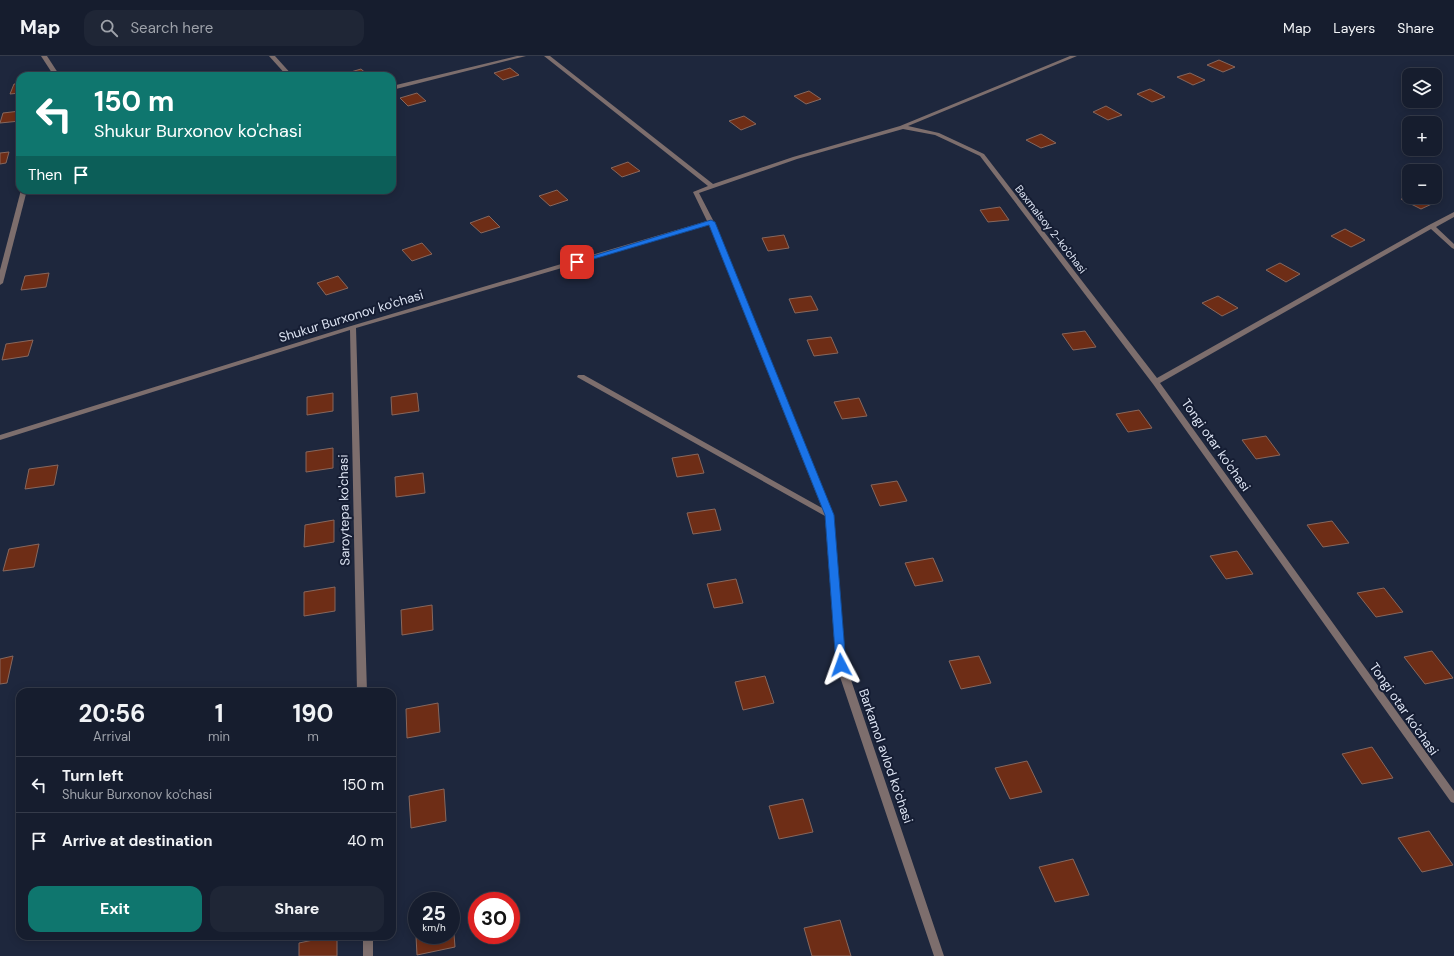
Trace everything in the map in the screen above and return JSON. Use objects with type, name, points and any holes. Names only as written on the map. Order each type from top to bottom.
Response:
[{"type":"street","points":[[44,56],[54,72]]},
{"type":"street","points":[[272,56],[286,72]]},
{"type":"street","points":[[396,87],[523,56]]},
{"type":"street","points":[[547,56],[714,187]]},
{"type":"street","name":"Baxmalsoy 2-ko'chasi","points":[[711,222],[696,192],[795,158],[902,127],[1074,56]]},
{"type":"street","name":"Baxmalsoy 2-ko'chasi","points":[[902,127],[937,134],[982,155],[1156,382]]},
{"type":"street","points":[[0,283],[23,194]]},
{"type":"street","points":[[1156,382],[1454,214]]},
{"type":"street","name":"Shukur Burxonov ko'chasi","points":[[0,438],[353,327],[711,222]]},
{"type":"street","name":"Barkamol avlod ko'chasi","points":[[711,222],[829,515],[841,665],[940,956]]},
{"type":"street","points":[[1431,226],[1454,247]]},
{"type":"street","name":"Saroytepa ko'chasi","points":[[353,327],[362,688]]},
{"type":"street","points":[[581,377],[829,515]]},
{"type":"street","name":"Tongi otar ko'chasi","points":[[1156,382],[1454,800]]},
{"type":"street","points":[[368,940],[368,956]]},
{"type":"building","points":[[1219,60],[1235,67],[1223,72],[1207,65]]},
{"type":"building","points":[[510,68],[519,75],[503,80],[494,73]]},
{"type":"building","points":[[361,69],[364,72],[351,72]]},
{"type":"building","points":[[1190,73],[1205,80],[1193,85],[1177,77]]},
{"type":"building","points":[[14,84],[16,84],[16,93],[10,94]]},
{"type":"building","points":[[1150,89],[1165,97],[1152,102],[1137,94]]},
{"type":"building","points":[[809,91],[821,99],[806,104],[794,96]]},
{"type":"building","points":[[417,93],[426,101],[408,106],[400,98]]},
{"type":"building","points":[[1106,106],[1122,115],[1108,120],[1093,112]]},
{"type":"building","points":[[16,111],[16,121],[0,123],[3,113]]},
{"type":"building","points":[[744,116],[756,124],[741,130],[729,121]]},
{"type":"building","points":[[1041,134],[1056,143],[1041,148],[1026,140]]},
{"type":"building","points":[[9,152],[6,163],[0,164],[0,153]]},
{"type":"building","points":[[628,162],[640,171],[622,177],[611,168]]},
{"type":"building","points":[[557,190],[568,200],[550,206],[539,196]]},
{"type":"building","points":[[1411,204],[1432,204],[1421,209]]},
{"type":"building","points":[[1000,207],[1009,220],[988,222],[980,210]]},
{"type":"building","points":[[489,216],[500,227],[481,233],[470,223]]},
{"type":"building","points":[[1345,229],[1365,240],[1351,247],[1331,236]]},
{"type":"building","points":[[784,235],[789,248],[768,251],[762,238]]},
{"type":"building","points":[[422,243],[432,254],[412,261],[402,250]]},
{"type":"building","points":[[1280,263],[1300,274],[1286,282],[1266,270]]},
{"type":"building","points":[[49,273],[46,287],[21,290],[25,276]]},
{"type":"building","points":[[338,276],[348,288],[326,295],[317,283]]},
{"type":"building","points":[[811,296],[818,310],[795,313],[789,299]]},
{"type":"building","points":[[1218,296],[1238,308],[1222,316],[1202,303]]},
{"type":"building","points":[[1085,331],[1096,347],[1073,350],[1062,334]]},
{"type":"building","points":[[831,337],[838,353],[814,356],[807,340]]},
{"type":"building","points":[[33,340],[28,356],[2,360],[6,344]]},
{"type":"building","points":[[333,393],[333,411],[307,415],[307,397]]},
{"type":"building","points":[[417,393],[419,411],[392,415],[391,397]]},
{"type":"building","points":[[859,398],[867,416],[842,419],[834,402]]},
{"type":"building","points":[[1139,410],[1152,428],[1128,432],[1116,414]]},
{"type":"building","points":[[1266,436],[1280,455],[1256,459],[1242,440]]},
{"type":"building","points":[[333,448],[333,468],[306,472],[306,452]]},
{"type":"building","points":[[698,454],[704,473],[677,477],[672,458]]},
{"type":"building","points":[[58,465],[54,485],[25,489],[29,469]]},
{"type":"building","points":[[423,473],[425,493],[396,497],[395,477]]},
{"type":"building","points":[[897,481],[907,501],[880,506],[871,485]]},
{"type":"building","points":[[715,509],[721,530],[693,534],[687,513]]},
{"type":"building","points":[[334,520],[334,542],[304,547],[305,525]]},
{"type":"building","points":[[1332,521],[1349,543],[1323,547],[1307,525]]},
{"type":"building","points":[[39,544],[34,567],[3,571],[9,549]]},
{"type":"building","points":[[1237,551],[1253,574],[1226,579],[1210,556]]},
{"type":"building","points":[[933,558],[943,581],[915,586],[905,563]]},
{"type":"building","points":[[736,579],[743,603],[714,608],[707,584]]},
{"type":"building","points":[[335,587],[335,611],[304,616],[304,592]]},
{"type":"building","points":[[1384,588],[1403,612],[1376,617],[1357,593]]},
{"type":"building","points":[[432,605],[433,630],[402,635],[401,610]]},
{"type":"building","points":[[1432,651],[1453,678],[1425,684],[1404,657]]},
{"type":"building","points":[[13,656],[7,683],[0,684],[0,659]]},
{"type":"building","points":[[979,656],[991,683],[961,689],[949,661]]},
{"type":"building","points":[[765,676],[774,703],[743,710],[735,682]]},
{"type":"building","points":[[438,703],[440,732],[407,738],[406,709]]},
{"type":"building","points":[[1372,747],[1393,778],[1362,784],[1342,754]]},
{"type":"building","points":[[1027,761],[1042,792],[1010,799],[995,768]]},
{"type":"building","points":[[444,789],[446,821],[411,828],[409,796]]},
{"type":"building","points":[[803,799],[813,832],[779,839],[769,806]]},
{"type":"building","points":[[1429,831],[1453,865],[1422,872],[1398,838]]},
{"type":"building","points":[[1073,859],[1089,895],[1055,902],[1039,867]]},
{"type":"building","points":[[840,920],[851,956],[812,956],[804,928]]},
{"type":"building","points":[[313,940],[337,940],[337,956],[299,956],[299,943]]},
{"type":"building","points":[[416,944],[455,944],[455,947],[417,955]]},
{"type":"route","points":[[577,262],[711,222],[829,515],[841,665]]}]
